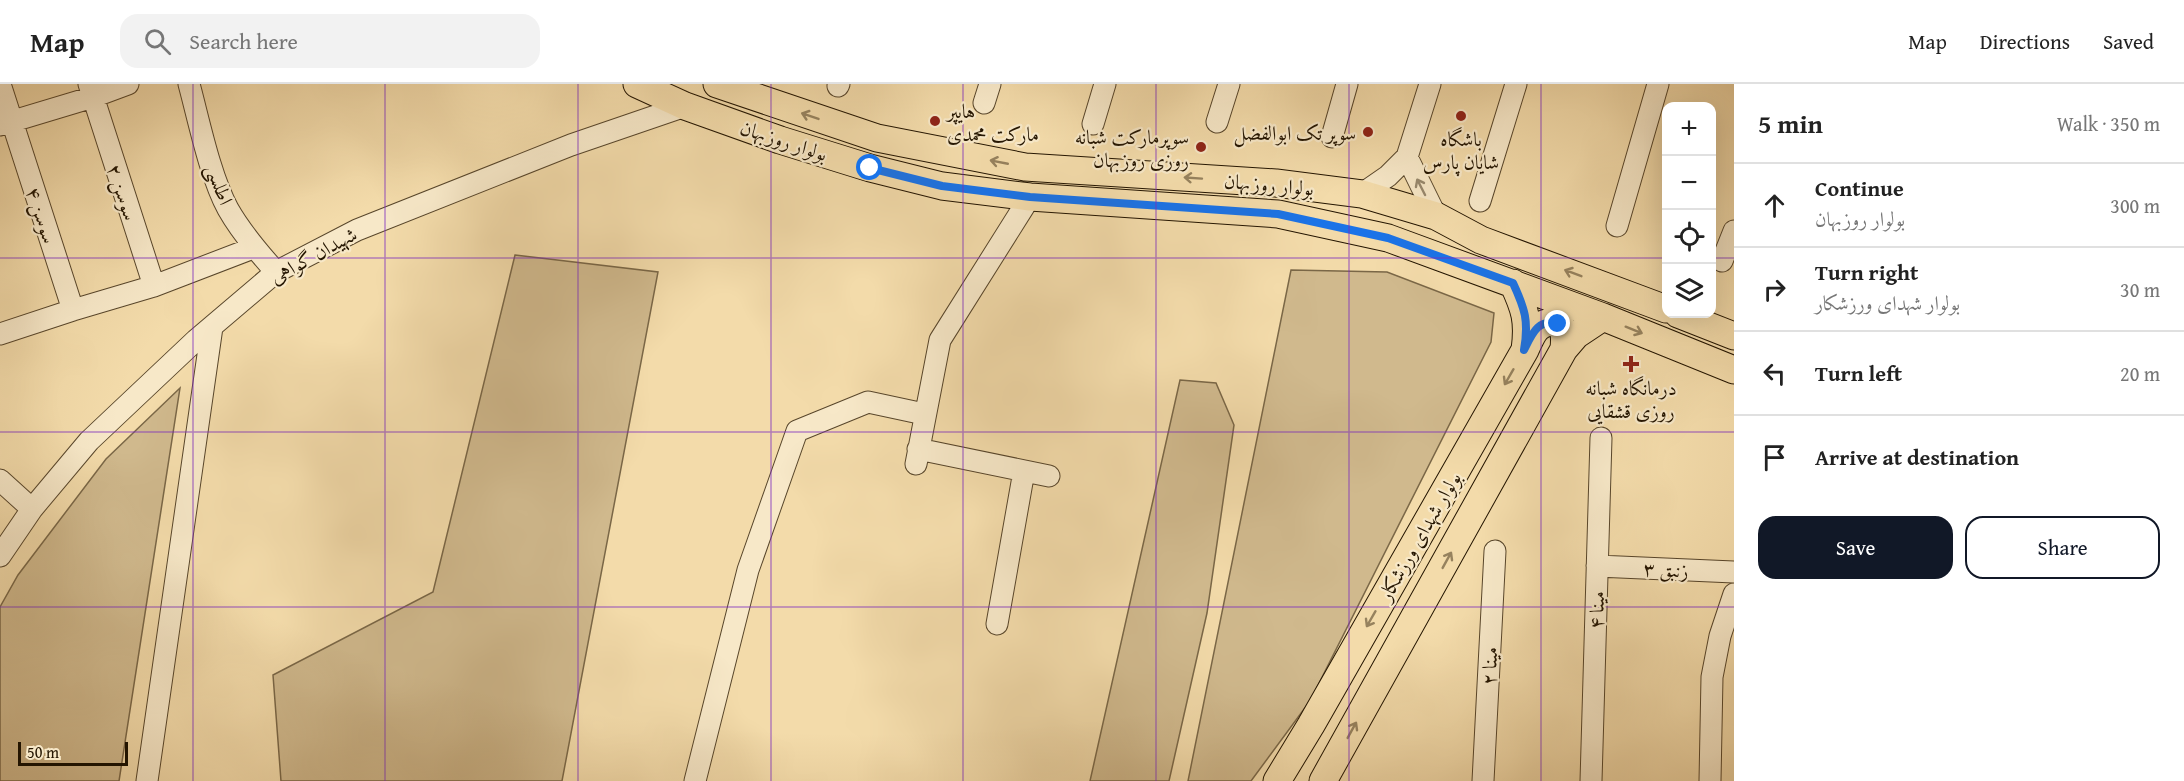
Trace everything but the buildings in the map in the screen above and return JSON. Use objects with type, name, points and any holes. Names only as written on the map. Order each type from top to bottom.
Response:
[{"type":"main road","name":"بولوار روزبهان","points":[[638,84],[685,106],[780,140],[870,168],[942,186],[1030,197],[1278,214],[1388,238],[1603,317],[1734,370]]},
{"type":"main road","name":"بولوار روزبهان","points":[[717,84],[757,91],[878,138],[1025,168],[1276,183],[1362,194],[1436,216],[1481,240],[1662,308]]},
{"type":"main road","name":"بولوار شهدای ورزشکار","points":[[1277,781],[1317,715],[1524,350],[1528,328],[1523,306],[1513,283]]},
{"type":"main road","name":"بولوار شهدای ورزشکار","points":[[1323,781],[1564,349],[1576,335],[1603,317]]},
{"type":"main road","points":[[1688,318],[1734,336]]},
{"type":"main road","points":[[1524,350],[1534,330],[1540,325],[1553,322],[1562,328],[1566,335],[1564,349]]},
{"type":"street","name":"سوسن ۴","points":[[0,84],[6,123],[73,310]]},
{"type":"street","points":[[6,123],[91,91],[128,84]]},
{"type":"street","name":"اطلسی","points":[[189,84],[211,165],[227,207],[253,248],[276,272]]},
{"type":"street","points":[[1093,124],[1105,84]]},
{"type":"street","points":[[1217,122],[1229,84]]},
{"type":"street","points":[[1332,137],[1347,84]]},
{"type":"street","points":[[1362,194],[1388,176],[1407,157],[1430,84]]},
{"type":"street","points":[[1480,201],[1516,84]]},
{"type":"street","points":[[1617,226],[1658,84]]},
{"type":"street","name":"سوسن ۲","points":[[91,91],[154,286]]},
{"type":"street","name":"شهیدان گواهی","points":[[0,556],[32,509],[89,441],[212,327],[276,272],[357,230],[571,145],[685,106]]},
{"type":"street","points":[[1407,157],[1436,216]]},
{"type":"street","points":[[1030,197],[940,340],[917,456],[1049,476]]},
{"type":"street","points":[[1722,261],[1734,231]]},
{"type":"street","points":[[0,334],[154,286],[253,248]]},
{"type":"street","points":[[147,781],[212,327]]},
{"type":"street","points":[[695,781],[748,570],[797,431],[868,402],[924,414]]},
{"type":"street","name":"مینا ۴","points":[[1591,781],[1601,438]]},
{"type":"street","points":[[997,624],[1024,471]]},
{"type":"street","points":[[0,480],[32,509]]},
{"type":"street","name":"مینا ۲","points":[[1483,781],[1495,551]]},
{"type":"street","name":"زنبق ۳","points":[[1597,566],[1734,572]]},
{"type":"street","points":[[1710,781],[1712,677],[1720,636],[1734,594]]},
{"type":"shaded area","points":[[515,255],[658,272],[562,781],[281,781],[273,675],[433,592]]},
{"type":"shaded area","points":[[1291,270],[1387,272],[1494,313],[1491,342],[1310,701],[1251,781],[1188,781]]},
{"type":"shaded area","points":[[1180,380],[1216,383],[1234,425],[1207,613],[1169,781],[1090,781]]},
{"type":"shaded area","points":[[180,388],[119,781],[0,781],[0,607],[18,575],[106,459]]},
{"type":"place","name":"باشگاه شایان پارس","points":[[1461,116]]},
{"type":"place","name":"هایپر مارکت محمدی","points":[[935,121]]},
{"type":"place","name":"سوپر تک ابوالفضل","points":[[1368,132]]},
{"type":"place","name":"سوپرمارکت شبانه روزی روزبهان","points":[[1201,147]]},
{"type":"place","name":"درمانگاه شبانه روزی قشقایی","points":[[1631,364]]},
{"type":"route","points":[[870,168],[942,186],[1030,197],[1278,214],[1388,238],[1513,283],[1523,306],[1528,328],[1524,350],[1534,330],[1540,325],[1545,322],[1558,324]]}]
